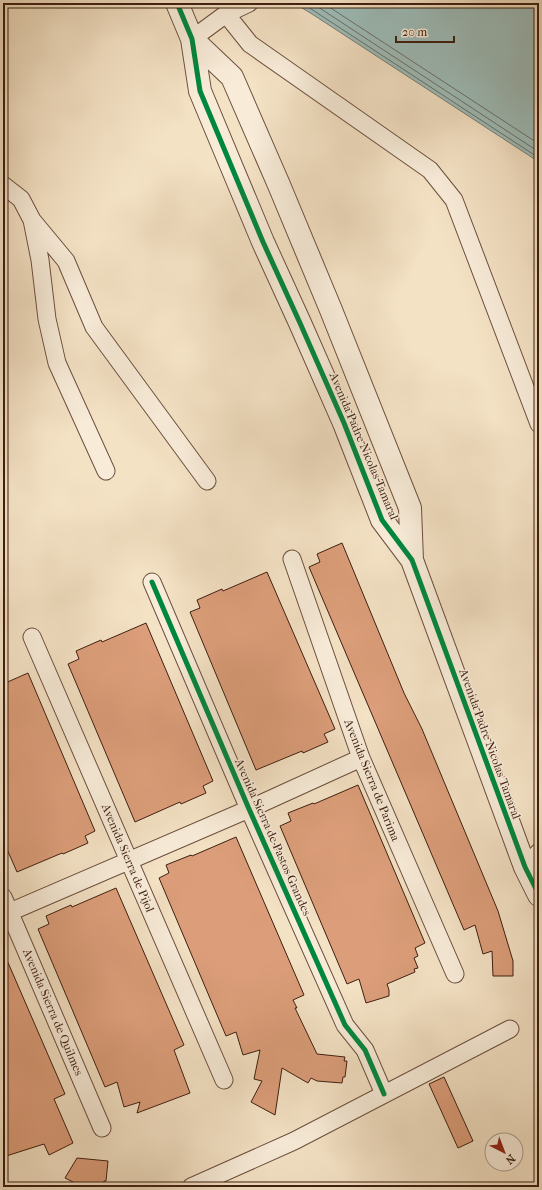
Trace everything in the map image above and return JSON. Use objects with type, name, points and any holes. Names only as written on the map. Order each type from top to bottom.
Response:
[{"type":"street","name":"Avenida Padre Nicolas Tamaral","points":[[178,3],[192,39],[200,91],[263,242],[344,423],[382,520],[412,560],[532,859],[539,895]]},
{"type":"street","points":[[192,39],[226,14],[249,3]]},
{"type":"street","points":[[226,14],[250,44],[430,170],[454,200],[539,424]]},
{"type":"street","name":"Avenida Padre Nicolas Tamaral","points":[[192,39],[232,77],[279,185],[331,310],[410,508],[412,560]]},
{"type":"street","points":[[3,185],[21,199],[32,220],[66,261],[94,327],[207,481]]},
{"type":"street","points":[[32,220],[40,260],[47,319],[57,363],[106,472]]},
{"type":"street","points":[[300,323],[331,310]]},
{"type":"street","name":"Avenida Sierra de Parima","points":[[292,559],[361,758],[454,974]]},
{"type":"street","name":"Avenida Sierra de Pastos Grandes","points":[[152,582],[345,1026],[365,1050],[384,1094]]},
{"type":"street","name":"Avenida Sierra de Pijol","points":[[32,637],[224,1080]]},
{"type":"street","points":[[6,914],[361,758]]},
{"type":"street","name":"Avenida Sierra de Quilmes","points":[[3,897],[6,914],[102,1128]]},
{"type":"street","points":[[191,1187],[294,1141],[510,1029]]},
{"type":"water","points":[[294,3],[539,3],[539,162],[312,14]]},
{"type":"building","points":[[342,543],[404,693],[422,729],[498,911],[513,961],[513,976],[493,976],[492,951],[483,954],[475,925],[464,930],[309,567],[320,562],[317,554]]},
{"type":"building","points":[[267,572],[335,729],[324,734],[328,742],[256,770],[190,612],[200,608],[197,600],[222,589],[223,591]]},
{"type":"building","points":[[146,623],[213,781],[203,786],[206,793],[181,804],[180,802],[135,822],[68,664],[79,659],[76,651],[101,640],[102,642]]},
{"type":"building","points":[[28,673],[95,831],[85,836],[88,843],[17,872],[3,840],[3,684]]},
{"type":"building","points":[[358,785],[425,943],[415,948],[418,956],[414,958],[418,968],[414,969],[415,972],[387,984],[389,996],[366,1003],[359,979],[347,984],[280,826],[291,821],[288,813],[313,803],[314,804]]},
{"type":"building","points":[[236,837],[304,995],[293,1000],[297,1008],[295,1008],[317,1054],[345,1057],[344,1061],[347,1061],[345,1077],[343,1077],[342,1083],[317,1081],[311,1078],[308,1083],[282,1068],[275,1115],[251,1102],[262,1081],[254,1079],[260,1050],[243,1055],[236,1032],[226,1036],[159,878],[169,873],[166,865],[191,855],[192,856]]},
{"type":"building","points":[[116,888],[184,1045],[174,1050],[190,1093],[137,1113],[140,1102],[124,1107],[117,1082],[105,1087],[38,929],[49,924],[46,916],[71,905],[72,907]]},
{"type":"building","points":[[3,951],[65,1094],[54,1099],[73,1143],[49,1155],[44,1144],[3,1157]]},
{"type":"building","points":[[444,1077],[473,1141],[458,1148],[429,1084]]},
{"type":"building","points":[[77,1158],[108,1161],[106,1181],[104,1181],[103,1187],[79,1185],[65,1178]]},
{"type":"cycle path","points":[[177,3],[192,39],[200,91],[263,242],[344,423],[382,520],[412,560],[525,867],[539,895]]},
{"type":"cycle path","points":[[152,582],[249,809],[345,1025],[365,1050],[384,1094]]}]
